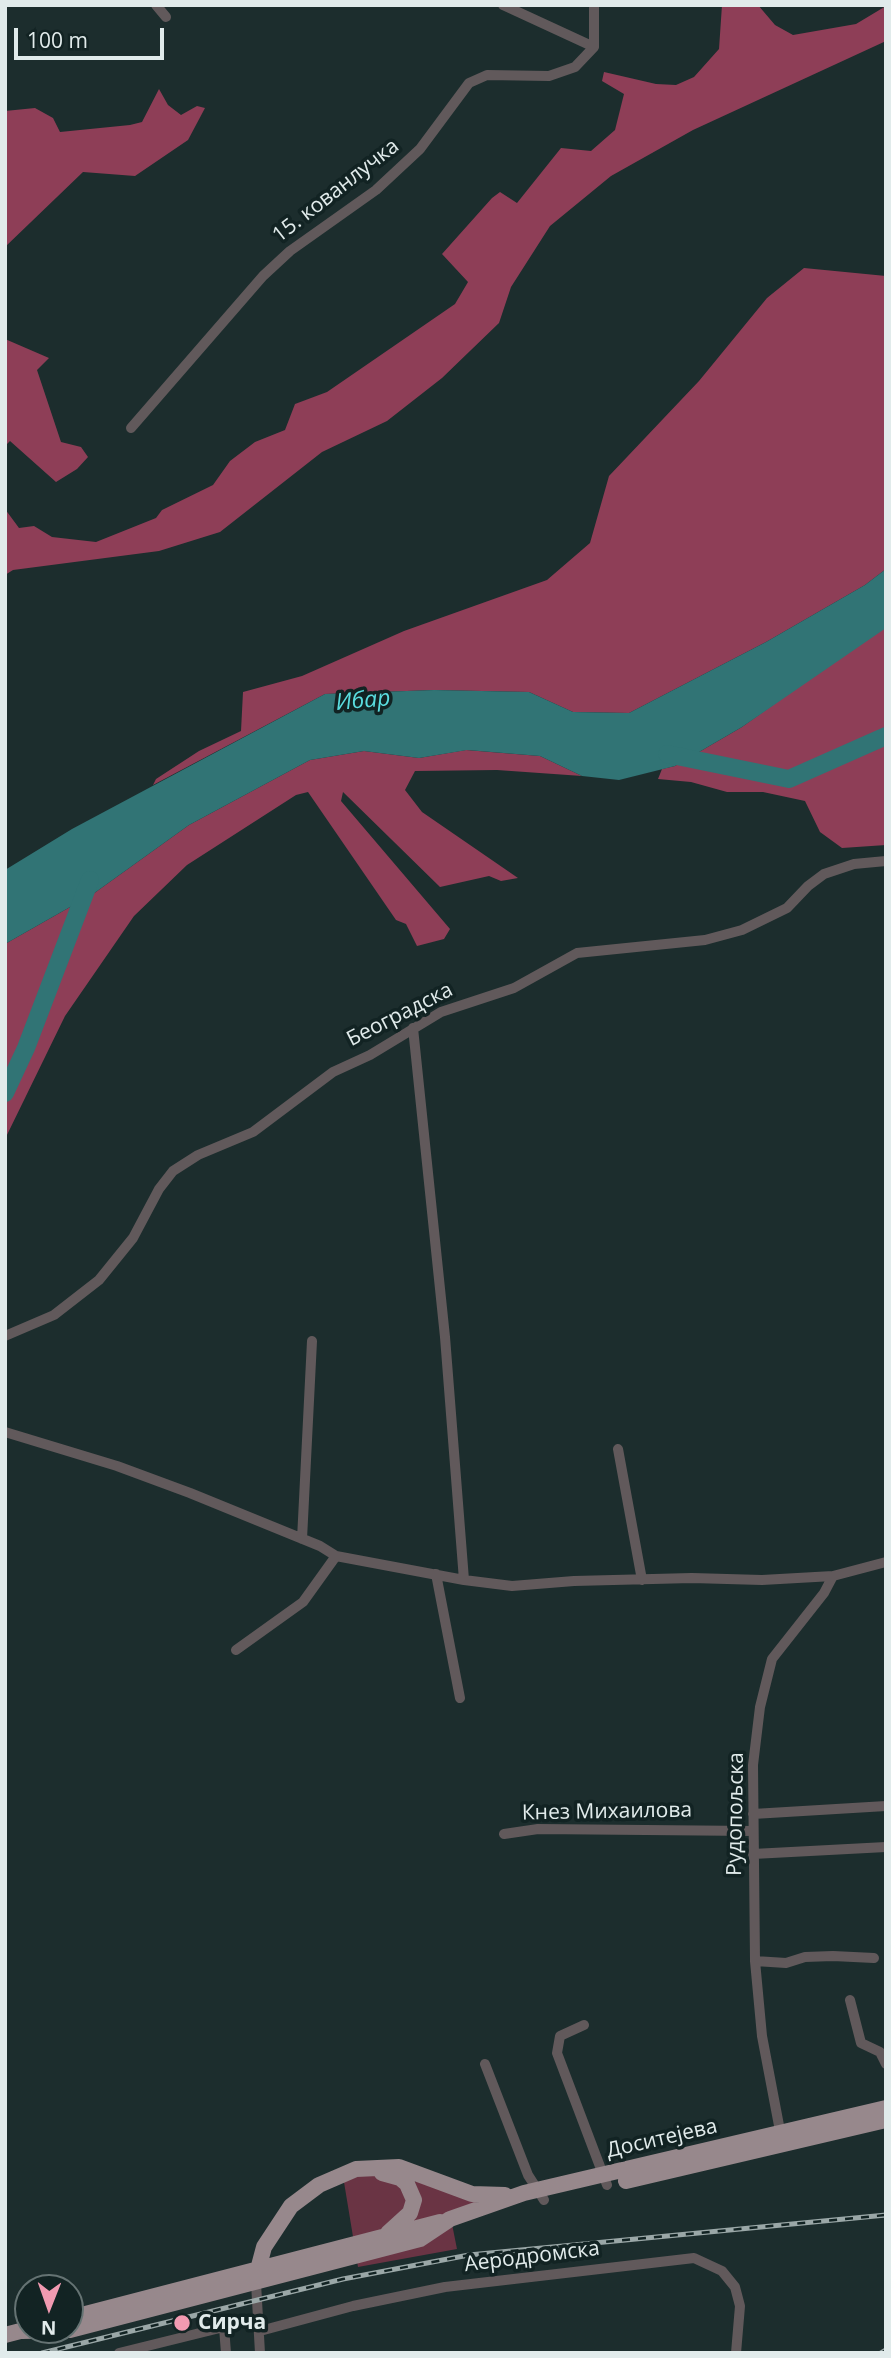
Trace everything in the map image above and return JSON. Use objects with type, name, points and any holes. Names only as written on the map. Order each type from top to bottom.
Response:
[{"type":"main road","name":"Доситејева","points":[[84,2314],[383,2237],[536,2194],[782,2138],[886,2108]]},
{"type":"main road","name":"Доситејева","points":[[782,2138],[886,2120]]},
{"type":"main road","points":[[256,2283],[262,2255],[274,2230],[291,2206],[318,2185],[356,2169],[382,2166],[410,2169],[472,2194],[536,2194]]},
{"type":"main road","points":[[318,2185],[358,2172],[374,2171],[400,2178],[411,2189],[414,2205],[405,2219],[383,2237]]},
{"type":"main road","points":[[84,2326],[420,2239],[438,2230],[450,2219]]},
{"type":"street","points":[[156,5],[166,17]]},
{"type":"street","points":[[503,5],[594,47],[594,5]]},
{"type":"street","name":"15. кованлучка","points":[[131,428],[263,276],[290,251],[376,190],[453,108],[469,83],[487,75],[549,76],[575,67],[594,47]]},
{"type":"street","name":"Београдска","points":[[5,1336],[54,1315],[80,1298],[99,1280],[133,1238],[159,1189],[173,1171],[198,1155],[253,1132],[333,1072],[370,1055],[413,1028],[466,1002],[514,988],[577,953],[705,940],[742,930],[788,908],[808,886],[824,874],[854,864],[886,861]]},
{"type":"street","points":[[413,1028],[445,1337],[464,1580]]},
{"type":"street","points":[[302,1539],[312,1341]]},
{"type":"street","points":[[5,1432],[117,1466],[302,1539],[336,1556],[464,1580],[512,1586],[692,1577],[762,1580],[832,1576],[886,1562]]},
{"type":"street","points":[[618,1450],[642,1580]]},
{"type":"street","points":[[236,1650],[303,1601],[336,1556]]},
{"type":"street","points":[[436,1574],[460,1698]]},
{"type":"street","name":"Рудопољска","points":[[782,2138],[762,2036],[755,1961],[753,1765],[760,1707],[772,1659],[824,1593],[832,1576]]},
{"type":"street","points":[[753,1814],[886,1806]]},
{"type":"street","name":"Кнез Михаилова","points":[[504,1834],[538,1829],[753,1831]]},
{"type":"street","points":[[753,1854],[886,1847]]},
{"type":"street","points":[[755,1961],[786,1963],[824,1956],[874,1958]]},
{"type":"street","points":[[850,2000],[861,2043],[880,2052],[886,2064]]},
{"type":"street","points":[[584,2025],[560,2036],[557,2053],[606,2180]]},
{"type":"street","points":[[485,2064],[536,2194]]},
{"type":"street","name":"Аеродромска","points":[[260,2331],[353,2306],[445,2287],[694,2258],[722,2271],[736,2287],[740,2306],[736,2353]]},
{"type":"street","points":[[256,2283],[260,2353]]},
{"type":"street","points":[[119,2353],[224,2327],[226,2353]]},
{"type":"shaded area","points":[[722,5],[758,5],[775,25],[793,35],[856,24],[886,6],[886,41],[693,130],[611,176],[550,226],[511,287],[499,323],[442,378],[387,421],[322,452],[220,532],[159,551],[13,570],[5,575],[5,509],[19,528],[34,526],[52,537],[96,542],[156,518],[162,510],[213,485],[230,461],[255,442],[285,430],[295,404],[327,392],[455,304],[468,282],[442,254],[492,198],[500,192],[517,203],[561,148],[591,151],[615,130],[624,94],[602,81],[604,72],[656,84],[676,85],[694,77],[719,49]]},
{"type":"shaded area","points":[[159,89],[168,105],[181,115],[197,106],[205,108],[188,140],[135,176],[83,172],[5,247],[5,111],[35,108],[53,118],[60,132],[130,125],[142,122]]},
{"type":"shaded area","points":[[804,268],[886,276],[886,569],[865,585],[766,642],[629,713],[573,712],[529,692],[434,690],[325,694],[153,785],[156,779],[199,751],[241,731],[243,692],[302,676],[404,631],[547,580],[590,543],[609,476],[699,381],[767,298]]},
{"type":"shaded area","points":[[5,339],[49,358],[37,370],[61,442],[81,447],[88,457],[77,469],[56,482],[10,441],[5,446]]},
{"type":"shaded area","points":[[886,624],[886,845],[842,848],[820,832],[805,801],[763,792],[727,792],[691,782],[658,779],[662,769],[675,766],[742,727]]},
{"type":"shaded area","points":[[466,750],[540,756],[582,776],[497,770],[415,771],[405,790],[422,812],[518,878],[501,881],[489,876],[440,887],[343,792],[341,801],[450,929],[444,939],[417,946],[406,924],[396,920],[308,792],[296,795],[187,865],[134,916],[65,1016],[5,1139],[5,944],[93,894],[189,825],[310,760],[364,751],[419,758]]},
{"type":"shaded area","points":[[356,2169],[486,2196],[451,2219],[457,2249],[358,2267],[343,2176]]},
{"type":"water","points":[[886,569],[886,628],[742,727],[675,766],[619,780],[582,776],[540,756],[467,750],[419,758],[364,751],[310,760],[189,825],[93,894],[5,944],[5,870],[72,829],[325,694],[434,690],[529,692],[573,712],[629,713],[766,642],[865,585]]},
{"type":"waterway","name":"Ибар","points":[[667,754],[789,779],[886,736]]},
{"type":"waterway","name":"Ибар","points":[[5,1093],[26,1048],[90,880]]},
{"type":"railway","points":[[42,2353],[343,2279],[469,2255],[886,2215]]},
{"type":"railway","points":[[881,2353],[886,2350]]},
{"type":"place","name":"Сирча","points":[[182,2323]]}]
